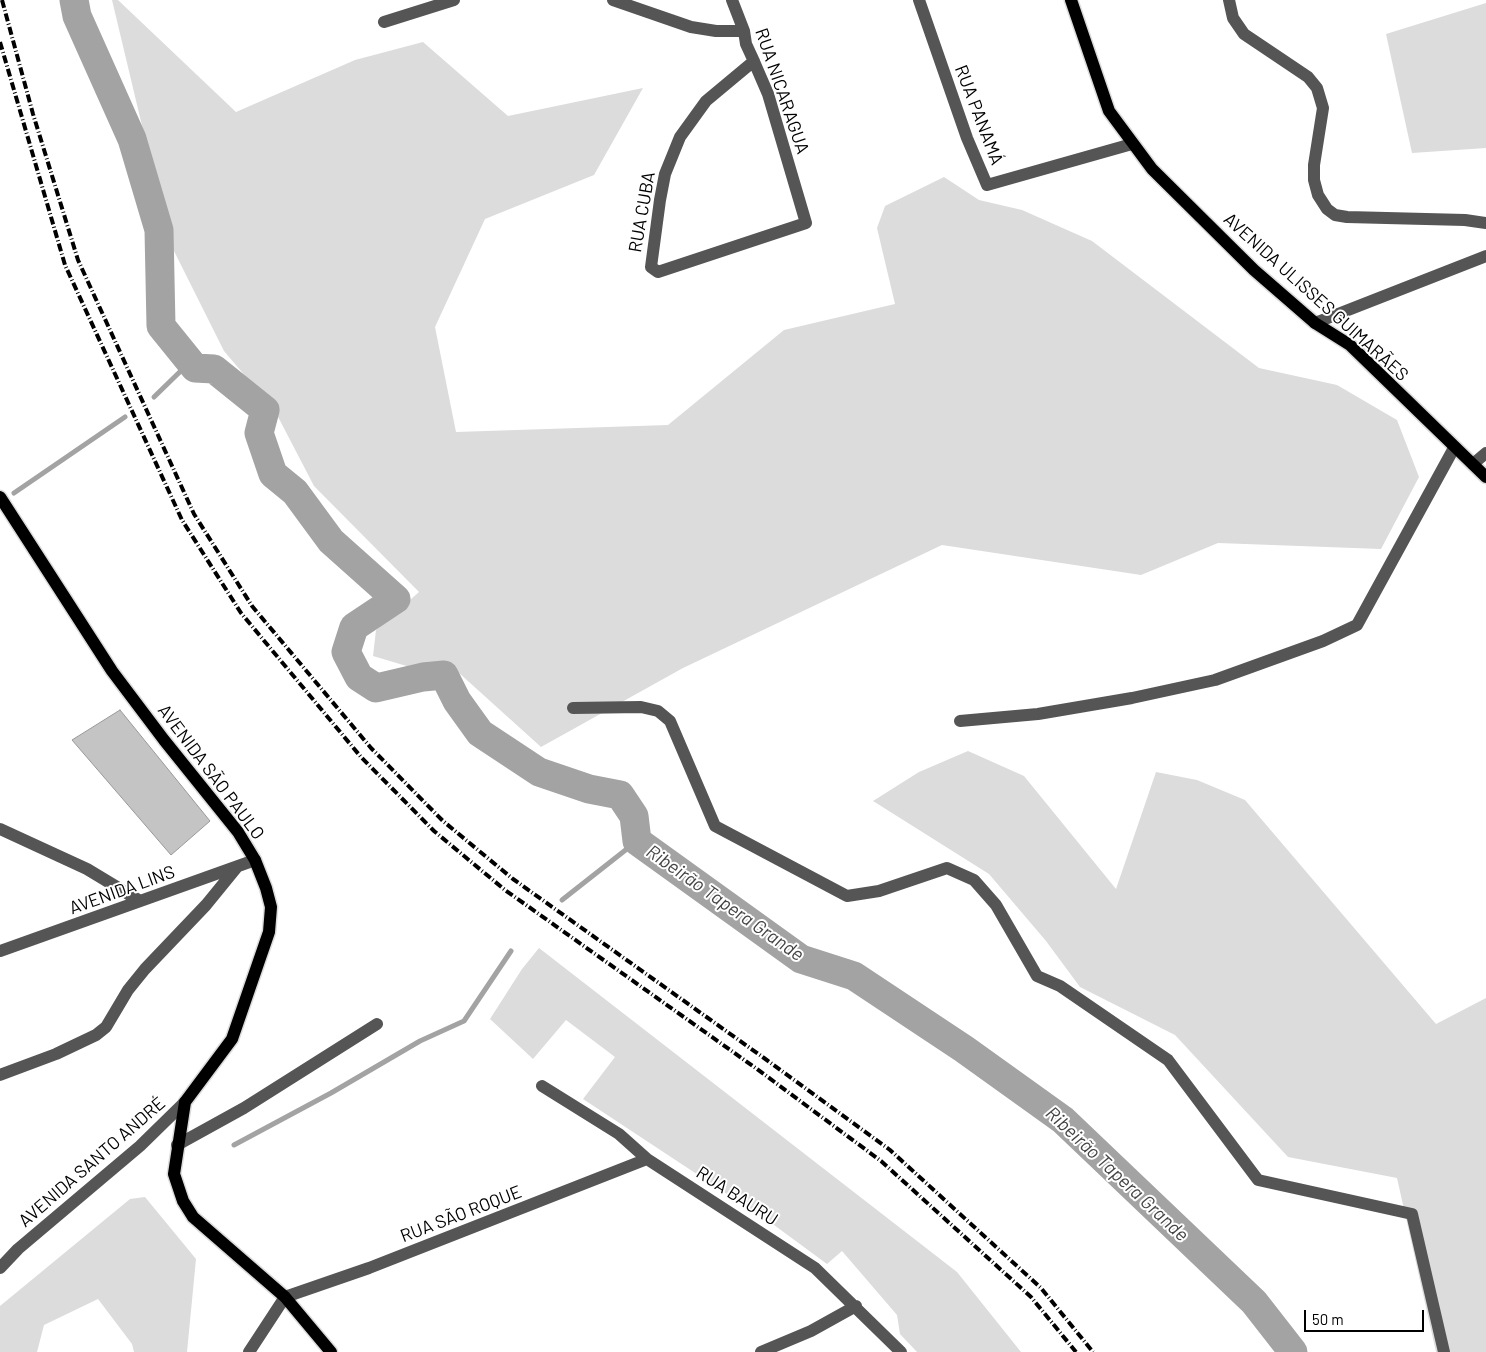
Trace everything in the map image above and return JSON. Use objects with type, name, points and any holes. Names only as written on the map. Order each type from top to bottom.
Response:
[{"type":"main road","name":"AVENIDA ULISSES GUIMARÃES","points":[[1070,0],[1109,111],[1152,169],[1254,270],[1316,323],[1350,345],[1486,477]]},
{"type":"main road","name":"AVENIDA SÃO PAULO","points":[[0,497],[112,671],[164,740],[238,832],[255,860],[271,907],[269,932],[232,1039],[185,1102],[174,1174],[183,1201],[193,1217],[284,1297],[331,1352]]},
{"type":"street","points":[[384,22],[454,0]]},
{"type":"street","points":[[613,0],[691,28],[716,32],[744,31]]},
{"type":"street","name":"RUA NICARAGUA","points":[[732,0],[744,31],[746,44],[768,94],[806,223]]},
{"type":"street","name":"RUA PANAMÁ","points":[[920,0],[967,138],[987,185],[1132,144]]},
{"type":"street","points":[[1229,0],[1233,18],[1244,34],[1308,77],[1317,88],[1323,108],[1314,165],[1314,180],[1318,195],[1327,209],[1335,215],[1347,217],[1486,223]]},
{"type":"street","name":"RUA CUBA","points":[[754,61],[706,101],[680,137],[665,174],[651,268],[658,272],[806,223]]},
{"type":"street","points":[[1316,323],[1486,256]]},
{"type":"street","points":[[960,721],[1038,714],[1132,698],[1215,680],[1323,640],[1357,625],[1454,448]]},
{"type":"street","points":[[1473,464],[1486,453]]},
{"type":"street","points":[[573,708],[641,707],[658,711],[670,721],[715,826],[847,896],[878,891],[947,868],[974,880],[996,905],[1037,976],[1060,986],[1168,1060],[1258,1180],[1412,1214],[1444,1352]]},
{"type":"street","points":[[0,829],[87,869],[140,902]]},
{"type":"street","name":"AVENIDA LINS","points":[[0,952],[255,860]]},
{"type":"street","points":[[0,1074],[56,1054],[96,1035],[106,1027],[128,990],[145,969],[206,906],[237,867]]},
{"type":"street","points":[[177,1145],[244,1108],[377,1024]]},
{"type":"street","name":"RUA BAURU","points":[[542,1086],[619,1134],[647,1159],[815,1268],[901,1352]]},
{"type":"street","name":"AVENIDA SANTO ANDRÉ","points":[[0,1268],[18,1249],[140,1146],[185,1102]]},
{"type":"street","name":"RUA SÃO ROQUE","points":[[284,1297],[378,1265],[647,1159]]},
{"type":"street","points":[[249,1352],[284,1297]]},
{"type":"street","points":[[761,1352],[811,1330],[856,1306]]},
{"type":"shaded area","points":[[112,0],[118,0],[236,112],[355,60],[423,42],[508,116],[643,88],[594,175],[485,219],[435,327],[456,432],[668,425],[784,330],[895,304],[877,228],[885,206],[944,177],[979,200],[1022,210],[1092,241],[1259,368],[1337,385],[1397,420],[1419,477],[1381,549],[1218,543],[1141,575],[942,545],[683,668],[541,747],[448,663],[420,670],[373,656],[376,630],[419,592],[314,486],[275,411],[224,351],[170,243]]},
{"type":"shaded area","points":[[1486,3],[1486,148],[1412,153],[1386,34]]},
{"type":"shaded area","points":[[968,751],[1024,776],[1116,889],[1156,772],[1197,780],[1245,800],[1436,1024],[1486,998],[1486,1352],[1436,1352],[1397,1178],[1288,1157],[1175,1035],[1080,987],[1046,941],[989,874],[873,801],[919,772]]},
{"type":"shaded area","points":[[539,948],[957,1272],[1021,1352],[917,1352],[900,1334],[897,1315],[842,1251],[827,1264],[774,1225],[583,1099],[615,1057],[566,1020],[533,1059],[490,1019],[522,969]]},
{"type":"shaded area","points":[[145,1197],[196,1259],[187,1352],[134,1352],[132,1344],[98,1299],[44,1325],[37,1352],[0,1352],[0,1306],[130,1199]]},
{"type":"building","points":[[120,710],[210,821],[171,855],[72,740]]},
{"type":"waterway","name":"Ribeirão Tapera Grande","points":[[74,0],[77,16],[132,139],[159,230],[161,326],[195,368],[214,369],[265,410],[259,433],[273,474],[295,492],[331,541],[396,599],[354,627],[346,652],[359,677],[376,688],[423,677],[444,675],[457,701],[480,733],[539,772],[589,789],[620,795],[634,816],[637,841],[801,959],[854,976],[964,1049],[1063,1120],[1254,1302],[1293,1352]]},
{"type":"waterway","points":[[154,397],[190,362]]},
{"type":"waterway","points":[[14,493],[125,417]]},
{"type":"waterway","points":[[562,900],[637,841]]},
{"type":"waterway","points":[[234,1145],[331,1093],[420,1041],[464,1021],[511,951]]},
{"type":"railway","points":[[2,0],[33,114],[78,260],[194,514],[252,606],[371,748],[443,821],[513,879],[890,1150],[1041,1288],[1093,1352]]},
{"type":"railway","points":[[0,42],[65,265],[182,520],[241,613],[361,757],[434,831],[505,890],[757,1069],[881,1161],[1031,1297],[1076,1352]]}]
